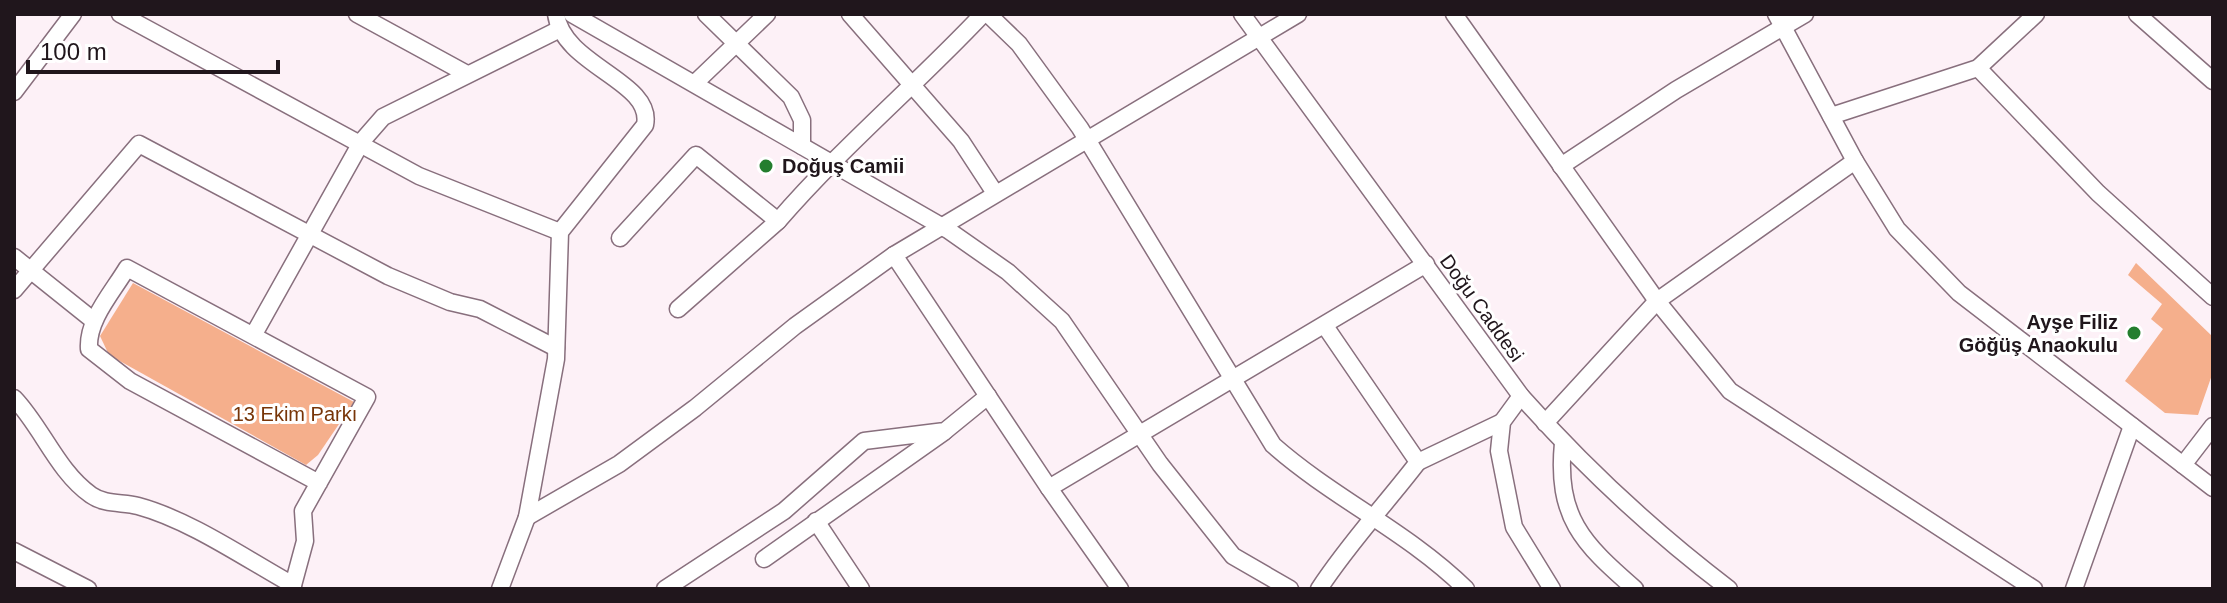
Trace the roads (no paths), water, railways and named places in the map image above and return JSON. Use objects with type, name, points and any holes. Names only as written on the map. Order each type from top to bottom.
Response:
[{"type":"street","points":[[14,92],[73,14]]},
{"type":"street","points":[[120,14],[360,145],[465,197],[560,232]]},
{"type":"street","points":[[357,14],[467,74]]},
{"type":"street","points":[[572,14],[940,226],[1008,272],[1062,321],[1139,432],[1233,556],[1290,589]]},
{"type":"street","points":[[706,14],[791,97],[802,120],[802,146]]},
{"type":"street","points":[[695,83],[767,14]]},
{"type":"street","points":[[850,14],[961,141],[995,193]]},
{"type":"street","points":[[678,309],[778,221],[829,162],[914,87],[985,14],[1019,44],[1087,139],[1273,445],[1308,476],[1375,518],[1466,589]]},
{"type":"street","name":"Doğu Caddesi","points":[[1242,14],[1521,396],[1563,443],[1677,549],[1729,589]]},
{"type":"street","points":[[527,517],[619,464],[695,408],[795,326],[894,255],[1298,14]]},
{"type":"street","points":[[1454,14],[1657,301],[1730,391],[2034,589]]},
{"type":"street","points":[[1561,166],[1780,20],[1805,14]]},
{"type":"street","points":[[1831,116],[1978,68],[2036,14]]},
{"type":"street","points":[[2137,14],[2213,81]]},
{"type":"street","points":[[1780,20],[1855,161],[1897,229],[1959,293],[2213,488]]},
{"type":"street","points":[[254,334],[360,145],[383,117],[467,74],[557,22],[586,59],[642,100],[647,112],[645,125],[560,232],[556,348],[527,517],[500,589]]},
{"type":"street","points":[[1978,68],[2098,193],[2213,297]]},
{"type":"street","points":[[14,290],[139,144],[388,276],[450,302],[480,309],[556,348]]},
{"type":"street","points":[[620,238],[696,155],[778,221]]},
{"type":"street","points":[[1545,423],[1657,301],[1855,161]]},
{"type":"street","points":[[894,255],[1120,589]]},
{"type":"street","points":[[14,257],[94,321]]},
{"type":"street","points":[[1049,488],[1426,264]]},
{"type":"street","points":[[14,398],[61,462],[91,495],[112,503],[138,506],[164,517],[292,587],[305,541],[303,511],[319,483],[367,397],[127,268],[94,321],[88,335],[89,349],[108,366],[319,483]]},
{"type":"street","points":[[1325,326],[1418,462]]},
{"type":"street","points":[[764,559],[945,431],[988,396]]},
{"type":"street","points":[[1319,589],[1352,539],[1375,518],[1418,462],[1502,422],[1521,396]]},
{"type":"street","points":[[1502,422],[1499,451],[1514,527],[1552,589]]},
{"type":"street","points":[[2074,589],[2132,426]]},
{"type":"street","points":[[2183,465],[2213,426]]},
{"type":"street","points":[[665,589],[784,511],[864,441],[945,431]]},
{"type":"street","points":[[1563,443],[1560,472],[1566,504],[1578,534],[1635,589]]},
{"type":"street","points":[[816,521],[861,589]]},
{"type":"street","points":[[14,551],[88,589]]},
{"type":"place","name":"Doğuş Camii","points":[[766,166]]},
{"type":"place","name":"Ayşe Filiz Göğüş Anaokulu","points":[[2134,333]]},
{"type":"park label","name":"13 Ekim Parkı","points":[[295,414]]}]
